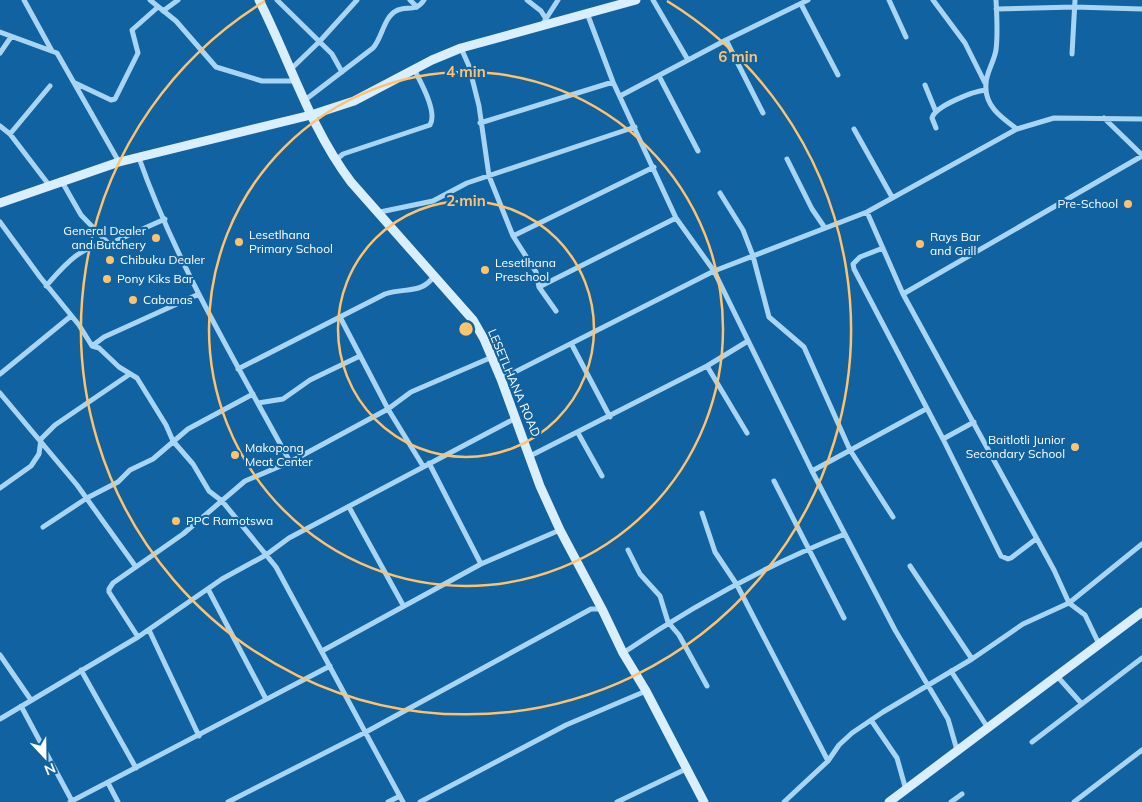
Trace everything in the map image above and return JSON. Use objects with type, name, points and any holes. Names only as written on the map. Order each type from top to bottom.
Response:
[{"type":"street","points":[[150,0],[176,21],[216,67],[262,81],[298,81]]},
{"type":"street","points":[[74,82],[111,100],[115,99],[137,56],[132,30],[161,9],[178,0]]},
{"type":"street","name":"LESETLHANA ROAD","points":[[259,0],[298,81],[311,115],[335,161],[351,182],[380,212],[473,320],[484,339],[490,358],[516,418],[540,486],[560,530],[602,608],[623,653],[646,691],[704,802]]},
{"type":"street","points":[[277,0],[332,54],[342,72]]},
{"type":"street","points":[[291,69],[320,41],[357,0]]},
{"type":"street","points":[[410,0],[417,7]]},
{"type":"street","points":[[305,100],[373,48],[379,40],[389,18],[395,11],[417,7],[424,0]]},
{"type":"street","points":[[527,0],[541,11],[544,22]]},
{"type":"street","points":[[544,22],[558,0]]},
{"type":"street","points":[[0,203],[61,180],[119,162],[311,115],[354,101],[414,69],[461,48],[544,22],[635,0]]},
{"type":"street","points":[[653,0],[688,60]]},
{"type":"street","points":[[620,96],[726,40],[808,0]]},
{"type":"street","points":[[889,0],[906,38]]},
{"type":"street","points":[[933,0],[965,43],[986,83]]},
{"type":"street","points":[[996,0],[996,48],[986,83],[986,90],[991,106],[997,115],[1017,129]]},
{"type":"street","points":[[1072,54],[1075,0]]},
{"type":"street","points":[[27,1],[52,52]]},
{"type":"street","points":[[801,4],[838,75]]},
{"type":"street","points":[[996,9],[1074,7],[1142,9]]},
{"type":"street","points":[[587,13],[613,82],[676,218],[714,271],[812,471],[895,630],[948,718],[956,750]]},
{"type":"street","points":[[0,32],[57,53],[65,64],[119,162]]},
{"type":"street","points":[[0,54],[11,37]]},
{"type":"street","points":[[726,40],[763,113]]},
{"type":"street","points":[[461,48],[475,90],[489,176],[513,236],[536,272],[539,287],[556,311]]},
{"type":"street","points":[[335,161],[343,154],[430,125],[433,119],[424,86],[414,69]]},
{"type":"street","points":[[659,76],[698,150]]},
{"type":"street","points":[[480,123],[613,82]]},
{"type":"street","points":[[924,85],[936,112]]},
{"type":"street","points":[[10,134],[50,86]]},
{"type":"street","points":[[936,128],[932,118],[936,112],[973,92],[986,90]]},
{"type":"street","points":[[501,380],[572,346],[714,271],[866,212],[1017,129],[1054,118],[1142,119]]},
{"type":"street","points":[[903,294],[1142,155],[1103,118]]},
{"type":"street","points":[[0,126],[10,134],[50,185]]},
{"type":"street","points":[[380,212],[433,201],[461,185],[635,127]]},
{"type":"street","points":[[854,129],[892,197]]},
{"type":"street","points":[[139,158],[199,294],[290,462]]},
{"type":"street","points":[[787,159],[812,209],[825,228]]},
{"type":"street","points":[[513,236],[654,167]]},
{"type":"street","points":[[61,180],[81,215],[109,244]]},
{"type":"street","points":[[720,193],[741,226],[754,256],[770,317],[804,347],[850,450],[893,517]]},
{"type":"street","points":[[866,212],[903,294],[1054,570],[1069,602],[1085,615],[1099,645]]},
{"type":"street","points":[[539,287],[676,218]]},
{"type":"street","points":[[46,286],[74,257],[98,244],[109,244],[165,219]]},
{"type":"street","points":[[0,222],[92,346],[99,348],[140,383],[173,441],[193,464],[209,491],[222,501],[280,574],[403,802]]},
{"type":"street","points":[[883,248],[856,259],[853,264],[854,269],[1001,556],[1008,559],[1011,558],[1036,539]]},
{"type":"street","points":[[238,369],[367,302],[395,290],[428,286],[434,275]]},
{"type":"street","points":[[92,346],[104,337],[199,294]]},
{"type":"street","points":[[0,374],[71,316]]},
{"type":"street","points":[[340,317],[388,409],[426,465],[481,564]]},
{"type":"street","points":[[530,456],[707,366],[748,341]]},
{"type":"street","points":[[572,346],[610,417]]},
{"type":"street","points":[[258,403],[283,399],[310,380],[360,356]]},
{"type":"street","points":[[138,637],[109,589],[136,567],[183,534],[245,481],[290,462],[388,409],[411,392],[490,358]]},
{"type":"street","points":[[707,366],[747,433]]},
{"type":"street","points":[[0,488],[35,460],[39,454],[41,439],[79,408],[130,374]]},
{"type":"street","points":[[0,393],[41,439],[87,498],[136,567]]},
{"type":"street","points":[[44,526],[87,498],[117,483],[130,470],[153,459],[173,441],[210,416],[253,394]]},
{"type":"street","points":[[812,471],[926,409]]},
{"type":"street","points":[[0,718],[138,637],[242,566],[266,555],[289,538],[516,418]]},
{"type":"street","points":[[942,439],[974,422]]},
{"type":"street","points":[[578,433],[602,476]]},
{"type":"street","points":[[774,481],[844,618]]},
{"type":"street","points":[[349,507],[404,605]]},
{"type":"street","points":[[702,513],[715,552],[737,585],[756,626],[828,761]]},
{"type":"street","points":[[322,651],[481,564],[560,530]]},
{"type":"street","points":[[623,653],[668,622],[737,585],[808,549],[845,534]]},
{"type":"street","points":[[784,802],[828,761],[839,745],[871,720],[972,660],[1023,624],[1069,602],[1142,544]]},
{"type":"street","points":[[628,550],[640,574],[660,596],[668,622],[679,635],[707,686]]},
{"type":"street","points":[[910,566],[972,660]]},
{"type":"street","points":[[208,589],[266,699]]},
{"type":"street","points":[[228,802],[366,732],[591,609],[602,608]]},
{"type":"street","points":[[889,802],[1142,612]]},
{"type":"street","points":[[149,630],[199,736]]},
{"type":"street","points":[[0,655],[31,700]]},
{"type":"street","points":[[1032,742],[1142,658]]},
{"type":"street","points":[[21,706],[71,802],[330,666]]},
{"type":"street","points":[[81,670],[136,768]]},
{"type":"street","points":[[951,671],[988,728]]},
{"type":"street","points":[[1057,676],[1081,703]]},
{"type":"street","points":[[420,802],[566,725],[646,691]]},
{"type":"street","points":[[871,720],[897,758],[906,790]]},
{"type":"street","points":[[1074,802],[1142,750]]},
{"type":"street","points":[[617,802],[686,770]]},
{"type":"street","points":[[108,783],[118,802]]},
{"type":"street","points":[[951,802],[962,794]]},
{"type":"street","points":[[388,802],[400,796]]},
{"type":"place","name":"Pre-School","points":[[1128,204]]},
{"type":"place","name":"General Dealer and Butchery","points":[[156,238]]},
{"type":"place","name":"Lesetlhana Primary School","points":[[239,242]]},
{"type":"place","name":"Rays Bar and Grill","points":[[920,244]]},
{"type":"place","name":"Chibuku Dealer","points":[[110,260]]},
{"type":"place","name":"Lesetlhana Preschool","points":[[485,270]]},
{"type":"place","name":"Pony Kiks Bar","points":[[107,279]]},
{"type":"place","name":"Cabanas","points":[[133,300]]},
{"type":"place","name":"Baitlotli Junior Secondary School","points":[[1075,447]]},
{"type":"place","name":"Makopong Meat Center","points":[[235,455]]},
{"type":"place","name":"PPC Ramotswa","points":[[176,521]]}]
